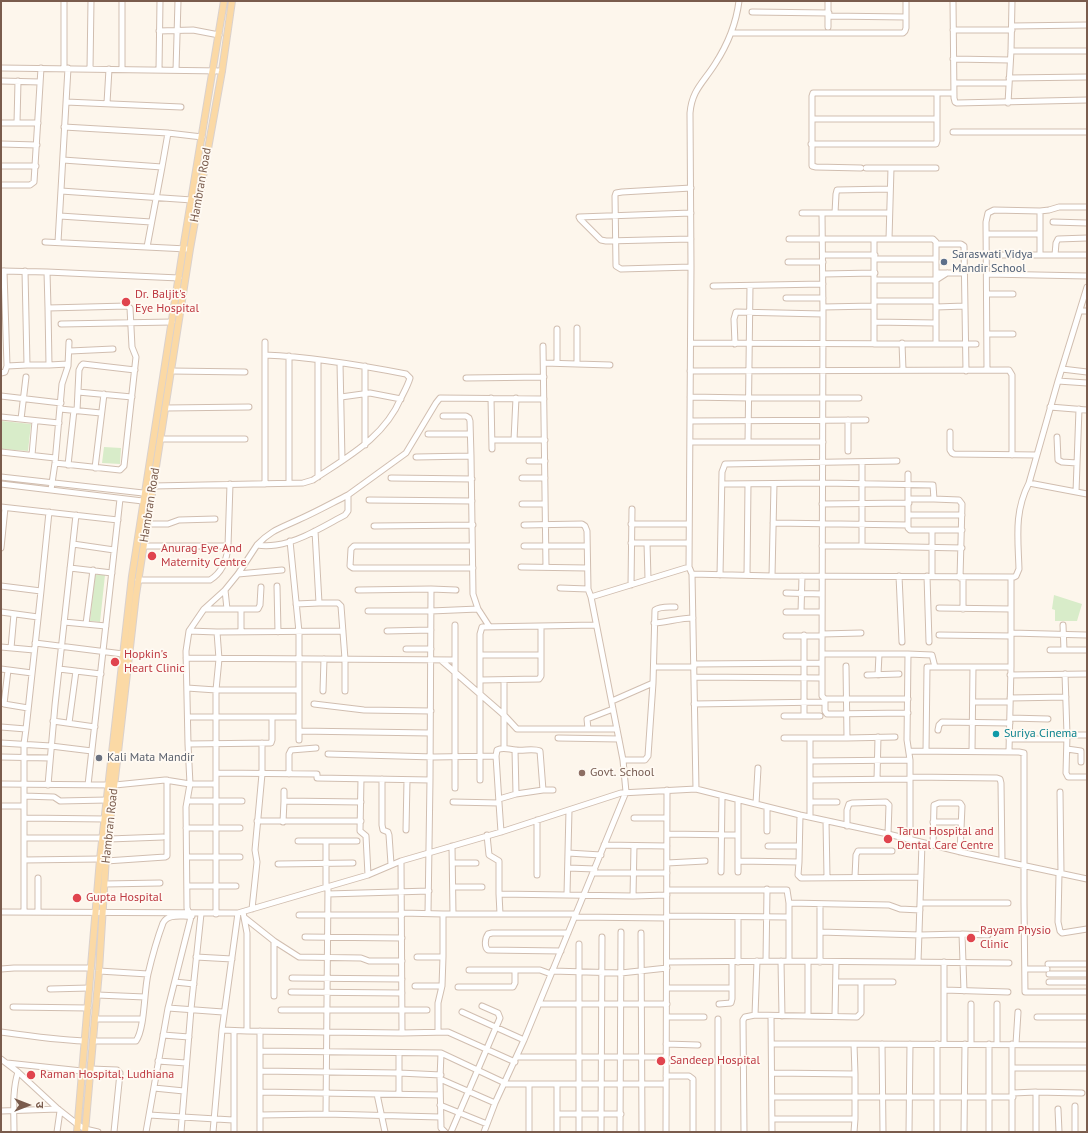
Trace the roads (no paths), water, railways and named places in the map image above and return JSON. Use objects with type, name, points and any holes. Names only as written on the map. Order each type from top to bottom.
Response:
[{"type":"main road","name":"Hambran Road","points":[[106,838],[105,819],[107,800],[112,785],[123,654],[143,502],[172,322],[177,309],[192,200],[224,1]]},
{"type":"main road","name":"Hambran Road","points":[[85,1130],[99,971],[103,860],[138,580],[166,408],[171,371],[179,278],[222,71],[232,1]]},
{"type":"main road","name":"Hambran Road","points":[[77,1132],[91,968],[105,884],[103,860]]},
{"type":"street","points":[[58,242],[66,102],[64,1]]},
{"type":"street","points":[[90,69],[91,1]]},
{"type":"street","points":[[122,1],[122,69]]},
{"type":"street","points":[[159,70],[160,1]]},
{"type":"street","points":[[176,70],[178,1]]},
{"type":"street","points":[[696,789],[692,574],[689,567],[691,267],[690,113],[693,96],[722,52],[732,32],[736,22],[739,1]]},
{"type":"street","points":[[828,1],[828,28]]},
{"type":"street","points":[[732,32],[900,34],[905,31],[906,1]]},
{"type":"street","points":[[953,1],[954,100],[957,103],[1087,100]]},
{"type":"street","points":[[1008,103],[1012,1]]},
{"type":"street","points":[[752,12],[906,17]]},
{"type":"street","points":[[953,30],[1087,25]]},
{"type":"street","points":[[159,31],[193,30],[219,35]]},
{"type":"street","points":[[1011,51],[1087,51]]},
{"type":"street","points":[[953,59],[1010,60]]},
{"type":"street","points":[[1,68],[222,71]]},
{"type":"street","points":[[1,184],[33,184],[36,166],[41,68]]},
{"type":"street","points":[[107,103],[109,69]]},
{"type":"street","points":[[954,83],[1087,77]]},
{"type":"street","points":[[1,81],[40,82]]},
{"type":"street","points":[[17,123],[18,81]]},
{"type":"street","points":[[936,168],[814,167],[812,164],[812,96],[815,93],[954,93]]},
{"type":"street","points":[[812,144],[936,144],[937,93]]},
{"type":"street","points":[[66,102],[181,107]]},
{"type":"street","points":[[812,119],[937,119]]},
{"type":"street","points":[[1,123],[38,123]]},
{"type":"street","points":[[64,127],[168,133],[202,137]]},
{"type":"street","points":[[953,132],[1087,132]]},
{"type":"street","points":[[147,247],[168,133]]},
{"type":"street","points":[[1,144],[37,145]]},
{"type":"street","points":[[63,160],[162,167]]},
{"type":"street","points":[[1,166],[36,166]]},
{"type":"street","points":[[889,239],[891,168]]},
{"type":"street","points":[[691,188],[618,192],[615,194],[616,263],[618,268],[691,267]]},
{"type":"street","points":[[835,213],[837,190],[890,189]]},
{"type":"street","points":[[61,191],[192,200]]},
{"type":"street","points":[[987,370],[986,215],[989,211],[994,210],[1040,211],[1059,207],[1087,208]]},
{"type":"street","points":[[1040,211],[1040,255]]},
{"type":"street","points":[[691,213],[616,214],[579,217],[601,240],[606,241],[616,242],[691,239]]},
{"type":"street","points":[[802,213],[889,213]]},
{"type":"street","points":[[822,213],[822,696],[825,700],[825,711],[827,714],[908,713]]},
{"type":"street","points":[[60,216],[152,222]]},
{"type":"street","points":[[1053,222],[1087,223]]},
{"type":"street","points":[[987,234],[1040,234]]},
{"type":"street","points":[[1055,255],[1056,243],[1058,239],[1087,238]]},
{"type":"street","points":[[790,239],[933,239],[936,244],[936,344]]},
{"type":"street","points":[[874,239],[874,344]]},
{"type":"street","points":[[45,242],[186,249]]},
{"type":"street","points":[[936,244],[963,245],[966,371]]},
{"type":"street","points":[[823,255],[936,259]]},
{"type":"street","points":[[987,255],[1087,255]]},
{"type":"street","points":[[788,262],[823,262]]},
{"type":"street","points":[[1,373],[5,372],[8,366],[2,271],[179,278]]},
{"type":"street","points":[[25,272],[28,365]]},
{"type":"street","points":[[47,272],[49,365]]},
{"type":"street","points":[[823,274],[874,273]]},
{"type":"street","points":[[936,273],[964,273]]},
{"type":"street","points":[[875,280],[936,280],[947,273]]},
{"type":"street","points":[[987,274],[1087,276]]},
{"type":"street","points":[[713,286],[823,284]]},
{"type":"street","points":[[748,442],[748,344],[750,286]]},
{"type":"street","points":[[692,574],[747,576],[930,576],[962,578],[1015,577],[1019,569],[1018,513],[1022,498],[1029,483],[1050,407],[1087,287]]},
{"type":"street","points":[[987,294],[1013,294]]},
{"type":"street","points":[[786,298],[823,298]]},
{"type":"street","points":[[823,307],[874,304],[936,304],[965,306]]},
{"type":"street","points":[[1,452],[32,455],[55,460],[68,465],[120,470],[123,468],[136,357],[132,347],[131,309],[129,307],[48,308]]},
{"type":"street","points":[[1080,311],[1087,311]]},
{"type":"street","points":[[735,344],[735,314],[737,312],[823,314]]},
{"type":"street","points":[[61,324],[172,322]]},
{"type":"street","points":[[874,322],[936,322]]},
{"type":"street","points":[[577,328],[577,364]]},
{"type":"street","points":[[557,329],[557,363]]},
{"type":"street","points":[[987,334],[1013,334]]},
{"type":"street","points":[[51,490],[63,380],[68,364],[70,342]]},
{"type":"street","points":[[265,342],[265,484]]},
{"type":"street","points":[[690,343],[976,344]]},
{"type":"street","points":[[902,343],[903,370]]},
{"type":"street","points":[[544,346],[546,567]]},
{"type":"street","points":[[70,351],[113,348]]},
{"type":"street","points":[[153,486],[289,484],[303,483],[313,480],[364,445],[380,431],[397,409],[410,377],[408,375],[365,366],[289,356],[265,355]]},
{"type":"street","points":[[289,356],[289,484]]},
{"type":"street","points":[[318,360],[318,477]]},
{"type":"street","points":[[340,363],[342,460]]},
{"type":"street","points":[[544,363],[610,365]]},
{"type":"street","points":[[8,366],[68,364]]},
{"type":"street","points":[[68,465],[76,410],[79,370],[81,366],[83,364],[135,370]]},
{"type":"street","points":[[364,445],[365,366]]},
{"type":"street","points":[[1062,369],[1087,372]]},
{"type":"street","points":[[690,371],[1008,370],[1012,373],[1012,455]]},
{"type":"street","points":[[171,371],[245,372]]},
{"type":"street","points":[[21,419],[26,377]]},
{"type":"street","points":[[466,378],[544,377]]},
{"type":"street","points":[[1058,381],[1087,383]]},
{"type":"street","points":[[78,392],[132,397]]},
{"type":"street","points":[[341,397],[364,393],[401,399]]},
{"type":"street","points":[[95,468],[104,394]]},
{"type":"street","points":[[1,396],[61,403]]},
{"type":"street","points":[[690,397],[859,398]]},
{"type":"street","points":[[146,1132],[168,1008],[175,982],[188,914],[186,828],[188,717],[186,658],[187,638],[189,631],[204,609],[225,590],[238,574],[257,545],[268,534],[348,495],[406,453],[440,398],[544,399]]},
{"type":"street","points":[[491,398],[492,449]]},
{"type":"street","points":[[514,440],[516,398]]},
{"type":"street","points":[[166,408],[249,407]]},
{"type":"street","points":[[1050,407],[1087,410]]},
{"type":"street","points":[[60,409],[101,413]]},
{"type":"street","points":[[1076,492],[1079,409]]},
{"type":"street","points":[[443,416],[468,417],[470,421],[472,456],[473,594],[478,609],[489,626]]},
{"type":"street","points":[[1,417],[59,423]]},
{"type":"street","points":[[848,420],[848,451]]},
{"type":"street","points":[[690,421],[866,420]]},
{"type":"street","points":[[32,455],[35,421]]},
{"type":"street","points":[[950,432],[950,450],[954,454],[1037,455]]},
{"type":"street","points":[[428,434],[470,434]]},
{"type":"street","points":[[1057,437],[1058,460],[1062,462],[1077,463]]},
{"type":"street","points":[[161,439],[245,439]]},
{"type":"street","points":[[492,440],[545,440]]},
{"type":"street","points":[[690,442],[823,442]]},
{"type":"street","points":[[416,456],[472,456]]},
{"type":"street","points":[[529,461],[545,461]]},
{"type":"street","points":[[862,462],[862,546]]},
{"type":"street","points":[[720,575],[722,468],[726,464],[897,462]]},
{"type":"street","points":[[908,474],[908,525],[910,530],[962,530]]},
{"type":"street","points":[[1,477],[152,494]]},
{"type":"street","points":[[391,478],[472,479]]},
{"type":"street","points":[[522,478],[545,478]]},
{"type":"street","points":[[1029,483],[1087,494]]},
{"type":"street","points":[[1,484],[151,502]]},
{"type":"street","points":[[138,580],[210,580],[216,576],[227,558],[230,484]]},
{"type":"street","points":[[722,484],[933,484],[934,499]]},
{"type":"street","points":[[747,576],[748,484]]},
{"type":"street","points":[[772,576],[774,484]]},
{"type":"street","points":[[257,545],[276,545],[315,531],[347,513],[349,508],[348,495]]},
{"type":"street","points":[[88,785],[120,499]]},
{"type":"street","points":[[822,504],[862,504],[934,499],[960,501],[962,504],[963,609]]},
{"type":"street","points":[[369,500],[472,501]]},
{"type":"street","points":[[522,504],[545,504]]},
{"type":"street","points":[[1,548],[3,507],[118,520]]},
{"type":"street","points":[[630,585],[632,509]]},
{"type":"street","points":[[24,912],[24,744],[49,512]]},
{"type":"street","points":[[908,515],[962,515]]},
{"type":"street","points":[[48,785],[61,646],[76,516]]},
{"type":"street","points":[[147,524],[168,524],[179,520],[215,519]]},
{"type":"street","points":[[773,523],[822,525],[908,525]]},
{"type":"street","points":[[631,524],[689,524]]},
{"type":"street","points":[[484,1132],[495,1103],[515,1062],[626,792],[624,760],[591,596],[588,590],[587,531],[584,525],[524,525]]},
{"type":"street","points":[[374,526],[473,526]]},
{"type":"street","points":[[929,642],[930,576],[933,547],[932,530]]},
{"type":"street","points":[[315,531],[319,603]]},
{"type":"street","points":[[290,541],[299,632],[299,740]]},
{"type":"street","points":[[647,543],[648,579]]},
{"type":"street","points":[[631,544],[689,543]]},
{"type":"street","points":[[73,544],[114,550]]},
{"type":"street","points":[[144,546],[228,546]]},
{"type":"street","points":[[472,546],[354,546],[351,549],[350,566],[353,568],[472,568]]},
{"type":"street","points":[[524,546],[587,546]]},
{"type":"street","points":[[822,546],[962,548]]},
{"type":"street","points":[[521,567],[587,568]]},
{"type":"street","points":[[591,596],[689,567]]},
{"type":"street","points":[[70,568],[112,573]]},
{"type":"street","points":[[86,624],[93,570]]},
{"type":"street","points":[[238,574],[282,570]]},
{"type":"street","points":[[801,612],[802,576]]},
{"type":"street","points":[[899,576],[902,642]]},
{"type":"street","points":[[1009,752],[1011,578]]},
{"type":"street","points":[[1,586],[41,591]]},
{"type":"street","points":[[277,586],[278,632]]},
{"type":"street","points":[[204,609],[256,610],[260,608],[261,588]]},
{"type":"street","points":[[560,588],[588,590]]},
{"type":"street","points":[[428,913],[431,589]]},
{"type":"street","points":[[225,590],[227,610]]},
{"type":"street","points":[[358,590],[456,590]]},
{"type":"street","points":[[786,593],[822,594]]},
{"type":"street","points":[[296,604],[340,604],[345,659],[345,691]]},
{"type":"street","points":[[624,760],[645,760],[648,756],[655,667],[655,613],[657,608],[675,607]]},
{"type":"street","points":[[939,608],[1011,610]]},
{"type":"street","points":[[368,611],[478,609]]},
{"type":"street","points":[[241,610],[242,632]]},
{"type":"street","points":[[1,612],[38,617]]},
{"type":"street","points":[[786,612],[822,612]]},
{"type":"street","points":[[11,648],[14,614]]},
{"type":"street","points":[[654,622],[693,618]]},
{"type":"street","points":[[64,622],[106,626]]},
{"type":"street","points":[[455,625],[455,788]]},
{"type":"street","points":[[480,780],[481,628],[485,626],[596,625]]},
{"type":"street","points":[[1064,625],[1064,650]]},
{"type":"street","points":[[481,680],[539,679],[541,676],[541,626]]},
{"type":"street","points":[[388,630],[431,630]]},
{"type":"street","points":[[189,631],[343,631]]},
{"type":"street","points":[[216,914],[216,690],[219,659],[217,632]]},
{"type":"street","points":[[786,636],[861,633]]},
{"type":"street","points":[[804,635],[804,716]]},
{"type":"street","points":[[939,635],[1086,635]]},
{"type":"street","points":[[35,643],[123,654]]},
{"type":"street","points":[[1,647],[34,650]]},
{"type":"street","points":[[406,649],[431,649]]},
{"type":"street","points":[[1050,650],[1087,650]]},
{"type":"street","points":[[822,654],[932,655],[935,667]]},
{"type":"street","points":[[878,675],[879,654]]},
{"type":"street","points":[[908,654],[907,740],[910,760],[910,840]]},
{"type":"street","points":[[481,655],[541,655]]},
{"type":"street","points":[[186,658],[455,660]]},
{"type":"street","points":[[323,691],[324,659]]},
{"type":"street","points":[[442,661],[480,693],[517,729],[617,729]]},
{"type":"street","points":[[655,667],[822,663]]},
{"type":"street","points":[[846,666],[847,738]]},
{"type":"street","points":[[926,751],[926,669],[928,667],[1010,667]]},
{"type":"street","points":[[972,751],[973,667]]},
{"type":"street","points":[[1,669],[32,673]]},
{"type":"street","points":[[59,669],[100,674]]},
{"type":"street","points":[[8,670],[3,691],[2,704],[28,708]]},
{"type":"street","points":[[69,723],[76,671]]},
{"type":"street","points":[[866,675],[899,674]]},
{"type":"street","points":[[1065,674],[1067,737],[1065,769],[1068,777],[1087,778]]},
{"type":"street","points":[[1010,675],[1087,674]]},
{"type":"street","points":[[694,677],[822,678]]},
{"type":"street","points":[[504,680],[504,748]]},
{"type":"street","points":[[612,702],[653,683]]},
{"type":"street","points":[[187,688],[216,690],[299,690]]},
{"type":"street","points":[[973,702],[1066,697]]},
{"type":"street","points":[[694,704],[804,702],[847,699],[908,699]]},
{"type":"street","points":[[314,704],[364,710],[431,711]]},
{"type":"street","points":[[588,729],[587,719],[613,709]]},
{"type":"street","points":[[784,716],[820,716]]},
{"type":"street","points":[[188,717],[299,717]]},
{"type":"street","points":[[188,744],[270,743],[272,742],[272,717]]},
{"type":"street","points":[[938,730],[940,723],[1048,719]]},
{"type":"street","points":[[54,721],[95,727]]},
{"type":"street","points":[[1,727],[26,729]]},
{"type":"street","points":[[299,731],[430,733]]},
{"type":"street","points":[[1009,739],[1067,737],[1087,734]]},
{"type":"street","points":[[877,780],[878,737]]},
{"type":"street","points":[[558,738],[619,739]]},
{"type":"street","points":[[784,738],[895,738]]},
{"type":"street","points":[[810,738],[810,817]]},
{"type":"street","points":[[1,743],[51,746],[92,751]]},
{"type":"street","points":[[252,909],[257,862],[255,851],[262,774],[262,744]]},
{"type":"street","points":[[290,774],[289,754],[291,750],[294,748],[316,748]]},
{"type":"street","points":[[501,832],[496,756],[498,749],[535,749],[540,751],[543,790]]},
{"type":"street","points":[[1067,749],[1081,750],[1081,762]]},
{"type":"street","points":[[515,750],[516,794]]},
{"type":"street","points":[[909,750],[1021,752],[1025,754],[1025,992],[1087,992]]},
{"type":"street","points":[[328,754],[430,757],[496,756]]},
{"type":"street","points":[[1,757],[50,758]]},
{"type":"street","points":[[810,761],[878,759],[910,760]]},
{"type":"street","points":[[756,804],[758,768]]},
{"type":"street","points":[[217,773],[317,774],[317,778],[430,780]]},
{"type":"street","points":[[810,780],[997,778],[1001,780],[1002,861]]},
{"type":"street","points":[[361,779],[360,832],[366,836],[368,875]]},
{"type":"street","points":[[382,779],[382,825],[383,830],[388,832],[389,835],[391,864]]},
{"type":"street","points":[[24,860],[103,860],[167,856],[167,780]]},
{"type":"street","points":[[1,784],[112,785],[167,780],[188,783],[216,784]]},
{"type":"street","points":[[406,830],[407,780]]},
{"type":"street","points":[[1,912],[168,914],[240,913],[368,875],[391,864],[488,836],[626,792],[696,789],[847,826],[1087,879]]},
{"type":"street","points":[[453,802],[499,801],[516,794],[553,790]]},
{"type":"street","points":[[666,1132],[667,790]]},
{"type":"street","points":[[283,822],[284,791]]},
{"type":"street","points":[[1060,792],[1060,873],[1058,922],[1060,932],[1062,933],[1087,929]]},
{"type":"street","points":[[24,796],[54,797],[60,800],[107,800]]},
{"type":"street","points":[[722,796],[722,872]]},
{"type":"street","points":[[738,800],[738,872]]},
{"type":"street","points":[[187,801],[242,802]]},
{"type":"street","points":[[284,801],[361,802]]},
{"type":"street","points":[[810,802],[837,802]]},
{"type":"street","points":[[847,826],[847,810],[849,804],[886,802],[889,805],[888,834]]},
{"type":"street","points":[[933,845],[935,803],[962,804],[960,852]]},
{"type":"street","points":[[1,806],[24,806]]},
{"type":"street","points":[[767,807],[767,831]]},
{"type":"street","points":[[567,894],[569,810]]},
{"type":"street","points":[[800,815],[798,875],[801,878],[921,877]]},
{"type":"street","points":[[24,818],[105,819]]},
{"type":"street","points":[[634,818],[667,818]]},
{"type":"street","points":[[537,820],[537,875]]},
{"type":"street","points":[[257,821],[361,821]]},
{"type":"street","points":[[826,821],[827,878]]},
{"type":"street","points":[[933,822],[962,822]]},
{"type":"street","points":[[186,828],[240,828]]},
{"type":"street","points":[[667,834],[738,834]]},
{"type":"street","points":[[488,836],[489,855],[499,861],[500,914]]},
{"type":"street","points":[[24,838],[163,837]]},
{"type":"street","points":[[298,841],[357,841]]},
{"type":"street","points":[[326,841],[328,894],[326,1114]]},
{"type":"street","points":[[918,962],[922,843]]},
{"type":"street","points":[[604,845],[667,846]]},
{"type":"street","points":[[452,846],[452,914]]},
{"type":"street","points":[[633,896],[634,846]]},
{"type":"street","points":[[768,846],[799,846]]},
{"type":"street","points":[[855,877],[858,851],[892,851]]},
{"type":"street","points":[[568,853],[601,855]]},
{"type":"street","points":[[187,857],[240,857]]},
{"type":"street","points":[[401,861],[402,1033]]},
{"type":"street","points":[[667,863],[705,861]]},
{"type":"street","points":[[738,861],[798,862]]},
{"type":"street","points":[[278,864],[353,863]]},
{"type":"street","points":[[453,863],[476,863]]},
{"type":"street","points":[[568,868],[634,873],[667,872]]},
{"type":"street","points":[[38,878],[38,912]]},
{"type":"street","points":[[105,884],[160,883]]},
{"type":"street","points":[[187,886],[236,886]]},
{"type":"street","points":[[452,887],[482,887]]},
{"type":"street","points":[[766,962],[767,890]]},
{"type":"street","points":[[500,894],[633,896],[667,893],[787,890],[789,903],[789,961]]},
{"type":"street","points":[[328,894],[429,891]]},
{"type":"street","points":[[920,902],[1008,903]]},
{"type":"street","points":[[789,903],[889,905],[900,909],[920,910]]},
{"type":"street","points":[[820,904],[820,962]]},
{"type":"street","points":[[240,913],[274,941],[299,957],[361,958],[369,961],[402,961]]},
{"type":"street","points":[[213,1132],[223,1012],[240,913]]},
{"type":"street","points":[[299,915],[428,913],[575,916],[789,917]]},
{"type":"street","points":[[93,1041],[136,1041],[139,1035],[142,1019],[148,974],[163,923],[168,914]]},
{"type":"street","points":[[181,1132],[196,957],[202,914]]},
{"type":"street","points":[[438,1032],[438,1003],[442,986],[443,914]]},
{"type":"street","points":[[719,1004],[731,1003],[732,999],[738,917]]},
{"type":"street","points":[[245,918],[247,933],[247,1031]]},
{"type":"street","points":[[1024,931],[1047,931]]},
{"type":"street","points":[[620,932],[620,1132]]},
{"type":"street","points":[[820,932],[920,935],[988,935]]},
{"type":"street","points":[[561,951],[488,950],[486,947],[486,937],[488,934],[492,933],[568,933]]},
{"type":"street","points":[[641,933],[642,1132]]},
{"type":"street","points":[[962,934],[964,991]]},
{"type":"street","points":[[305,937],[402,938]]},
{"type":"street","points":[[602,937],[602,1132]]},
{"type":"street","points":[[274,941],[274,996]]},
{"type":"street","points":[[579,944],[579,1132]]},
{"type":"street","points":[[196,957],[232,959]]},
{"type":"street","points":[[417,957],[443,957]]},
{"type":"street","points":[[781,961],[782,1016]]},
{"type":"street","points":[[667,962],[963,962],[1009,964]]},
{"type":"street","points":[[756,1015],[757,962]]},
{"type":"street","points":[[808,962],[808,1016]]},
{"type":"street","points":[[835,1016],[836,962]]},
{"type":"street","points":[[944,962],[944,1044]]},
{"type":"street","points":[[1025,969],[1048,969],[1087,964]]},
{"type":"street","points":[[1,969],[91,968]]},
{"type":"street","points":[[469,970],[540,970],[552,973],[620,973],[667,968]]},
{"type":"street","points":[[1048,969],[1087,974]]},
{"type":"street","points":[[458,987],[513,987],[515,970]]},
{"type":"street","points":[[99,971],[148,974]]},
{"type":"street","points":[[292,978],[402,979]]},
{"type":"street","points":[[175,982],[194,984]]},
{"type":"street","points":[[836,982],[893,982]]},
{"type":"street","points":[[744,1132],[743,1020],[746,1016],[856,1017],[861,1013],[861,982]]},
{"type":"street","points":[[1049,982],[1087,982]]},
{"type":"street","points":[[415,986],[442,986]]},
{"type":"street","points":[[50,989],[89,988]]},
{"type":"street","points":[[667,988],[732,988]]},
{"type":"street","points":[[944,990],[1008,992]]},
{"type":"street","points":[[291,992],[402,993]]},
{"type":"street","points":[[97,995],[145,997]]},
{"type":"street","points":[[539,1004],[666,1004]]},
{"type":"street","points":[[964,1132],[964,1097],[971,1004]]},
{"type":"street","points":[[997,1004],[997,1044]]},
{"type":"street","points":[[451,1132],[500,1018],[499,1014],[482,1006]]},
{"type":"street","points":[[13,1007],[88,1008]]},
{"type":"street","points":[[168,1008],[223,1012]]},
{"type":"street","points":[[281,1010],[427,1010]]},
{"type":"street","points":[[462,1012],[524,1040]]},
{"type":"street","points":[[1012,1132],[1012,1068],[1018,1012]]},
{"type":"street","points":[[772,1016],[772,1132]]},
{"type":"street","points":[[666,1017],[704,1017]]},
{"type":"street","points":[[1037,1017],[1087,1017]]},
{"type":"street","points":[[95,1018],[142,1019]]},
{"type":"street","points":[[718,1018],[718,1132]]},
{"type":"street","points":[[222,1030],[402,1033],[448,1032],[515,1062]]},
{"type":"street","points":[[234,1031],[234,1132]]},
{"type":"street","points":[[260,1031],[260,1132]]},
{"type":"street","points":[[1,1032],[33,1037],[84,1041]]},
{"type":"street","points":[[163,1035],[189,1037]]},
{"type":"street","points":[[666,1044],[698,1045]]},
{"type":"street","points":[[772,1044],[1087,1044]]},
{"type":"street","points":[[854,1044],[854,1132]]},
{"type":"street","points":[[882,1044],[883,1132]]},
{"type":"street","points":[[909,1132],[910,1044]]},
{"type":"street","points":[[937,1044],[937,1132]]},
{"type":"street","points":[[988,1044],[989,1132]]},
{"type":"street","points":[[260,1051],[441,1053],[505,1084],[666,1084]]},
{"type":"street","points":[[399,1053],[399,1094]]},
{"type":"street","points":[[441,1053],[440,1116],[441,1128],[445,1132]]},
{"type":"street","points":[[517,1057],[666,1057]]},
{"type":"street","points":[[1,1059],[77,1124],[85,1130],[98,1132]]},
{"type":"street","points":[[158,1061],[186,1063]]},
{"type":"street","points":[[7,1063],[82,1071]]},
{"type":"street","points":[[1012,1068],[1087,1068]]},
{"type":"street","points":[[91,1069],[117,1070],[120,1073],[114,1132]]},
{"type":"street","points":[[260,1071],[399,1073],[441,1077],[495,1103]]},
{"type":"street","points":[[14,1132],[15,1085],[18,1072]]},
{"type":"street","points":[[772,1073],[854,1074]]},
{"type":"street","points":[[666,1076],[689,1076],[693,1079],[692,1132]]},
{"type":"street","points":[[529,1085],[529,1132]]},
{"type":"street","points":[[557,1085],[557,1132]]},
{"type":"street","points":[[154,1088],[184,1091]]},
{"type":"street","points":[[260,1092],[440,1095]]},
{"type":"street","points":[[772,1098],[964,1097],[1036,1092],[1082,1093]]},
{"type":"street","points":[[1036,1092],[1036,1132]]},
{"type":"street","points":[[377,1094],[384,1132]]},
{"type":"street","points":[[440,1105],[487,1124]]},
{"type":"street","points":[[1075,1106],[1075,1132]]},
{"type":"street","points":[[1058,1109],[1059,1132]]},
{"type":"street","points":[[1,1111],[14,1112],[59,1110]]},
{"type":"street","points":[[57,1132],[59,1110]]},
{"type":"street","points":[[260,1115],[326,1114],[440,1116]]},
{"type":"street","points":[[557,1114],[621,1114]]},
{"type":"street","points":[[149,1115],[233,1120]]},
{"type":"street","points":[[772,1119],[855,1119]]},
{"type":"place","name":"Saraswati Vidya Mandir School","points":[[944,262]]},
{"type":"place","name":"Dr. Baljit's Eye Hospital","points":[[126,302]]},
{"type":"place","name":"Anurag Eye And Maternity Centre","points":[[152,556]]},
{"type":"place","name":"Hopkin's Heart Clinic","points":[[115,662]]},
{"type":"place","name":"Suriya Cinema","points":[[996,734]]},
{"type":"place","name":"Kali Mata Mandir","points":[[99,758]]},
{"type":"place","name":"Govt. School","points":[[582,773]]},
{"type":"place","name":"Tarun Hospital and Dental Care Centre","points":[[888,839]]},
{"type":"place","name":"Gupta Hospital","points":[[77,898]]},
{"type":"place","name":"Rayam Physio Clinic","points":[[971,938]]},
{"type":"place","name":"Sandeep Hospital","points":[[661,1061]]},
{"type":"place","name":"Raman Hospital, Ludhiana","points":[[31,1075]]}]
